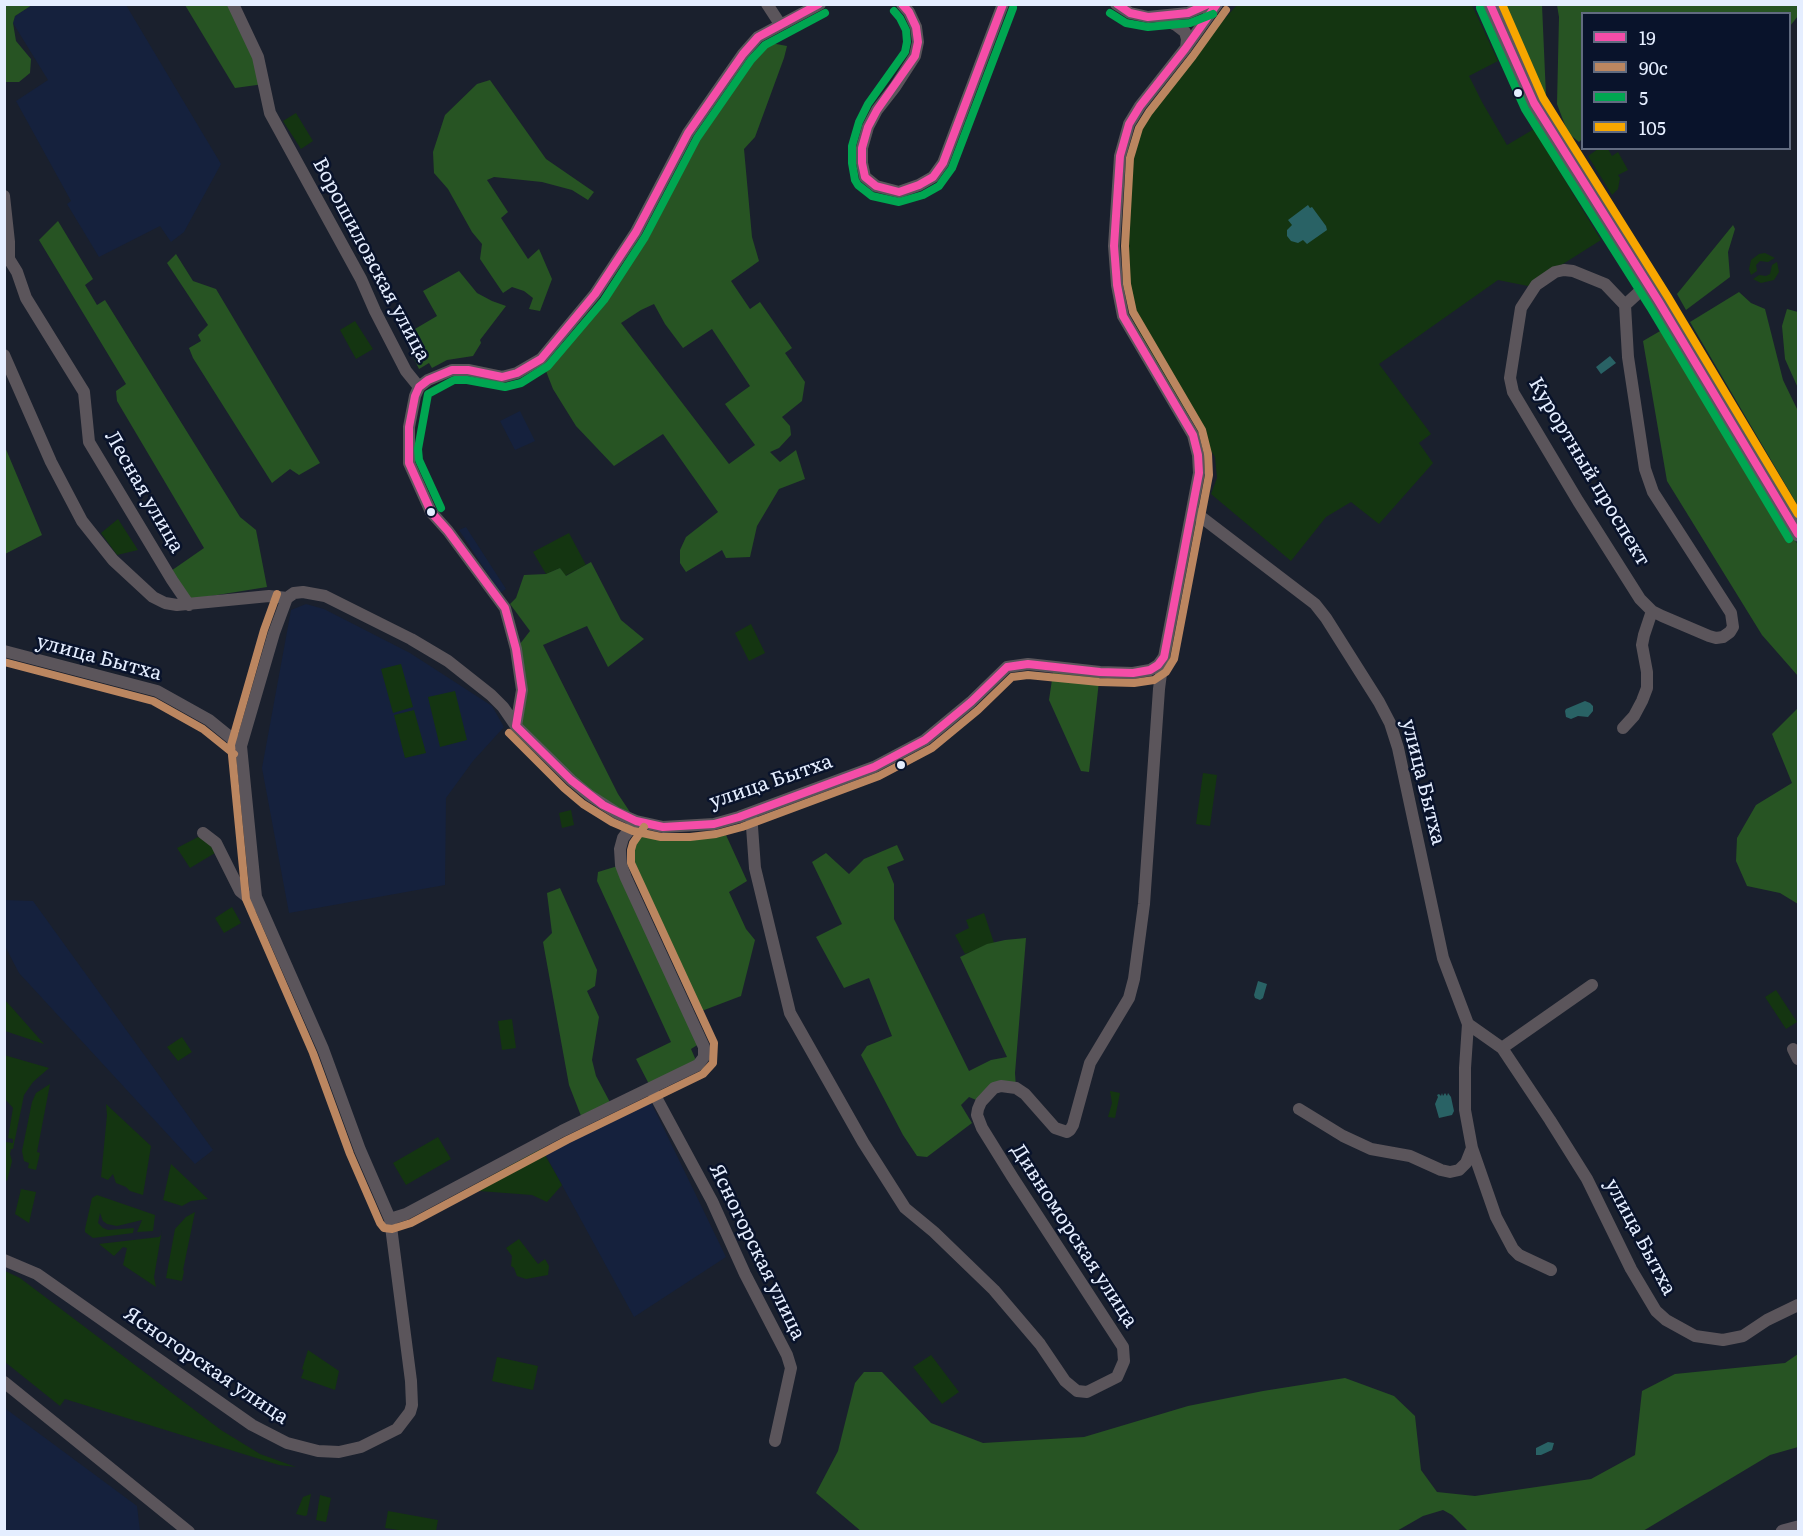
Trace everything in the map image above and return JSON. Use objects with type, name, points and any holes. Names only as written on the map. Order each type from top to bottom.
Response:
[{"type":"main road","points":[[1490,4],[1534,103],[1648,284],[1798,534]]},
{"type":"main road","points":[[1783,1532],[1798,1528]]},
{"type":"street","name":"Ворошиловская улица","points":[[233,4],[258,57],[270,113],[361,279],[406,370],[419,387],[409,427],[407,449],[409,463],[430,512],[448,531],[505,608],[516,649],[522,690],[516,726]]},
{"type":"street","points":[[767,4],[780,24]]},
{"type":"street","points":[[419,387],[428,380],[452,370],[468,370],[502,377],[517,373],[542,359],[595,294],[630,241],[688,133],[743,54],[758,37],[820,4]]},
{"type":"street","points":[[902,4],[909,12],[916,27],[918,42],[915,56],[877,110],[868,127],[862,148],[862,163],[866,177],[876,186],[899,192],[933,177],[943,163],[1003,4]]},
{"type":"street","points":[[1116,4],[1130,13],[1148,17],[1188,13],[1209,4]]},
{"type":"street","points":[[1164,657],[1199,473],[1198,455],[1193,435],[1123,316],[1114,246],[1120,156],[1129,124],[1140,106],[1217,4]]},
{"type":"street","points":[[1156,17],[1185,32],[1187,39],[1185,49]]},
{"type":"street","name":"Лесная улица","points":[[4,196],[9,259],[17,272],[26,298],[84,392],[89,442],[172,580],[189,604]]},
{"type":"street","name":"Курортный проспект","points":[[1573,271],[1605,284],[1625,305],[1628,357],[1648,479],[1653,492],[1731,613],[1733,627],[1723,637],[1716,638],[1652,611],[1640,599],[1517,402],[1513,392],[1510,378],[1521,308],[1536,285],[1555,272],[1573,271]]},
{"type":"street","points":[[1625,305],[1648,284]]},
{"type":"street","name":"улица Бытха","points":[[4,356],[51,462],[82,520],[113,560],[153,597],[165,603],[189,604],[269,596],[287,598],[294,593],[303,592],[325,596],[411,639],[448,661],[491,695],[516,726],[570,780],[617,813],[636,821],[663,827],[714,824],[751,813],[874,767],[925,740],[971,702],[1007,667],[1028,664],[1100,672],[1133,673],[1150,670],[1164,657]]},
{"type":"street","name":"улица Бытха","points":[[1192,510],[1315,604],[1379,702],[1390,723],[1398,748],[1443,958],[1468,1024],[1502,1048],[1587,1179],[1646,1297],[1666,1320],[1695,1336],[1723,1340],[1743,1336],[1767,1320],[1798,1305]]},
{"type":"street","name":"Ясногорская улица","points":[[4,1260],[37,1274],[252,1425],[287,1443],[318,1451],[339,1452],[361,1447],[387,1436],[404,1423],[412,1405],[406,1337],[390,1219],[360,1150],[323,1049],[256,897],[241,746],[274,633],[287,598]]},
{"type":"street","points":[[1623,728],[1634,716],[1647,687],[1642,645],[1652,611]]},
{"type":"street","name":"улица Бытха","points":[[4,651],[157,691],[209,720],[241,746]]},
{"type":"street","name":"Дивноморская улица","points":[[751,813],[755,868],[790,1013],[863,1142],[905,1208],[934,1232],[994,1290],[1040,1344],[1065,1381],[1077,1391],[1087,1392],[1117,1377],[1124,1362],[1123,1347],[1013,1178],[982,1128],[977,1115],[981,1102],[994,1088],[1001,1086],[1016,1088],[1025,1094],[1055,1128],[1067,1132],[1070,1130],[1090,1063],[1129,998],[1134,979],[1144,904],[1159,689],[1164,657]]},
{"type":"street","points":[[390,1219],[406,1214],[562,1131],[698,1065],[704,1057],[704,1047],[621,865],[620,849],[623,838],[636,821]]},
{"type":"street","points":[[203,833],[216,843],[240,891],[260,908]]},
{"type":"street","points":[[1502,1048],[1592,985]]},
{"type":"street","points":[[1468,1024],[1465,1068],[1466,1110],[1472,1148],[1496,1217],[1509,1242],[1519,1255],[1551,1270]]},
{"type":"street","name":"Ясногорская улица","points":[[651,1088],[712,1201],[745,1274],[787,1355],[791,1368],[775,1442]]},
{"type":"street","points":[[1299,1109],[1343,1136],[1371,1149],[1410,1156],[1441,1170],[1450,1172],[1460,1170],[1466,1163],[1472,1148]]},
{"type":"street","points":[[4,1382],[189,1532]]},
{"type":"shaded area","points":[[32,5],[126,5],[221,164],[184,232],[171,242],[160,226],[99,257],[67,204],[71,201],[16,101],[48,80],[13,23],[15,16]]},
{"type":"shaded area","points":[[1237,5],[1472,5],[1498,61],[1469,76],[1482,102],[1507,145],[1534,129],[1601,240],[1528,286],[1498,280],[1379,364],[1431,434],[1419,443],[1433,463],[1379,524],[1351,502],[1326,517],[1291,561],[1211,494],[1217,478],[1215,457],[1134,323],[1126,263],[1126,203],[1130,170],[1135,147],[1145,120],[1212,33]]},
{"type":"shaded area","points":[[296,113],[313,141],[301,149],[283,121]]},
{"type":"shaded area","points":[[1597,150],[1609,150],[1612,156],[1618,152],[1628,170],[1618,175],[1620,178],[1618,189],[1612,195],[1588,156]]},
{"type":"shaded area","points":[[1308,205],[1312,207],[1327,230],[1307,244],[1303,240],[1298,243],[1291,241],[1287,236],[1287,230],[1292,225],[1288,220]]},
{"type":"shaded area","points":[[1765,253],[1775,258],[1768,262],[1760,261],[1756,265],[1757,271],[1751,275],[1749,269],[1751,260]]},
{"type":"shaded area","points":[[1777,262],[1779,272],[1774,280],[1761,283],[1753,279],[1759,275],[1770,274],[1772,265]]},
{"type":"shaded area","points":[[355,321],[373,349],[356,359],[340,330]]},
{"type":"shaded area","points":[[1610,356],[1616,363],[1601,374],[1596,367]]},
{"type":"shaded area","points":[[520,411],[535,441],[515,450],[500,421]]},
{"type":"shaded area","points":[[118,519],[138,550],[117,555],[101,533]]},
{"type":"shaded area","points":[[466,527],[506,589],[500,593],[459,530]]},
{"type":"shaded area","points":[[569,533],[586,565],[565,576],[560,568],[546,574],[533,552]]},
{"type":"shaded area","points":[[306,604],[324,609],[410,653],[492,706],[504,727],[473,761],[446,798],[445,885],[289,913],[262,768],[291,610]]},
{"type":"shaded area","points":[[751,624],[765,653],[749,661],[735,633]]},
{"type":"shaded area","points":[[401,664],[413,707],[393,713],[381,669]]},
{"type":"shaded area","points":[[455,691],[467,740],[440,747],[428,697]]},
{"type":"shaded area","points":[[1585,701],[1593,706],[1593,711],[1588,717],[1578,716],[1571,719],[1566,717],[1566,709]]},
{"type":"shaded area","points":[[414,710],[426,753],[405,758],[394,715]]},
{"type":"shaded area","points":[[1203,773],[1217,775],[1210,826],[1196,824]]},
{"type":"shaded area","points":[[571,810],[574,825],[562,828],[559,813]]},
{"type":"shaded area","points":[[198,837],[211,845],[215,853],[190,868],[177,848]]},
{"type":"shaded area","points":[[5,900],[33,901],[213,1150],[195,1164],[19,973],[5,946]]},
{"type":"shaded area","points":[[232,907],[241,923],[224,933],[215,918]]},
{"type":"shaded area","points":[[984,913],[994,943],[965,954],[955,935],[969,928],[966,920]]},
{"type":"shaded area","points":[[1258,981],[1267,984],[1263,998],[1260,1000],[1254,995]]},
{"type":"shaded area","points":[[1776,990],[1797,1022],[1786,1029],[1765,997]]},
{"type":"shaded area","points":[[4,999],[14,1010],[44,1044],[5,1031]]},
{"type":"shaded area","points":[[512,1019],[516,1048],[502,1050],[498,1021]]},
{"type":"shaded area","points":[[182,1037],[192,1052],[178,1061],[167,1047]]},
{"type":"shaded area","points":[[4,1055],[49,1068],[33,1082],[24,1095],[13,1149],[10,1154],[12,1161],[7,1181],[5,1180],[5,1142],[13,1143],[13,1139],[8,1138],[13,1108],[5,1099]]},
{"type":"shaded area","points":[[50,1084],[37,1152],[40,1153],[36,1170],[28,1168],[29,1163],[24,1161],[22,1151],[32,1102],[36,1093]]},
{"type":"shaded area","points":[[1110,1091],[1120,1093],[1115,1118],[1108,1117],[1112,1103]]},
{"type":"shaded area","points":[[1442,1093],[1443,1096],[1445,1093],[1447,1096],[1448,1093],[1451,1097],[1454,1111],[1452,1115],[1439,1118],[1435,1104],[1437,1095],[1441,1096]]},
{"type":"shaded area","points":[[649,1098],[726,1257],[634,1317],[544,1152]]},
{"type":"shaded area","points":[[106,1104],[151,1146],[143,1195],[116,1183],[113,1174],[108,1180],[101,1177]]},
{"type":"shaded area","points":[[438,1137],[451,1159],[406,1185],[393,1163]]},
{"type":"shaded area","points":[[541,1148],[562,1185],[547,1202],[532,1195],[466,1190]]},
{"type":"shaded area","points":[[171,1164],[208,1199],[191,1201],[182,1206],[163,1200]]},
{"type":"shaded area","points":[[21,1189],[36,1192],[29,1223],[15,1214]]},
{"type":"shaded area","points":[[97,1195],[155,1215],[153,1231],[137,1232],[142,1220],[117,1226],[107,1224],[100,1213],[98,1223],[103,1228],[108,1230],[134,1228],[133,1233],[93,1238],[85,1232],[85,1229],[92,1198]]},
{"type":"shaded area","points":[[195,1212],[182,1281],[166,1278],[175,1229],[186,1217]]},
{"type":"shaded area","points":[[162,1230],[154,1277],[156,1287],[123,1265],[127,1248],[123,1247],[114,1256],[99,1244],[159,1237]]},
{"type":"shaded area","points":[[519,1239],[538,1264],[545,1259],[549,1266],[548,1275],[526,1279],[517,1276],[511,1266],[512,1256],[506,1248]]},
{"type":"shaded area","points":[[5,1271],[20,1278],[221,1430],[260,1454],[296,1467],[279,1465],[65,1399],[60,1406],[5,1362]]},
{"type":"shaded area","points":[[308,1350],[339,1371],[335,1390],[301,1378]]},
{"type":"shaded area","points":[[931,1355],[959,1392],[942,1404],[913,1367]]},
{"type":"shaded area","points":[[497,1357],[538,1366],[533,1390],[492,1381]]},
{"type":"shaded area","points":[[6,1409],[137,1506],[140,1531],[5,1531]]},
{"type":"shaded area","points":[[1548,1442],[1554,1443],[1552,1450],[1536,1455],[1536,1448]]},
{"type":"shaded area","points":[[311,1494],[307,1515],[296,1514],[303,1497]]},
{"type":"shaded area","points":[[320,1495],[331,1498],[326,1522],[316,1520]]},
{"type":"shaded area","points":[[388,1511],[438,1520],[436,1531],[405,1531],[385,1528]]},
{"type":"green space","points":[[5,4],[32,5],[15,16],[13,23],[16,41],[31,59],[30,73],[19,82],[5,82]]},
{"type":"green space","points":[[1798,4],[1798,16],[1791,25],[1791,12],[1581,12],[1581,140],[1579,142],[1568,133],[1557,104],[1559,17],[1557,5]]},
{"type":"green space","points":[[185,5],[233,5],[264,84],[235,88]]},
{"type":"green space","points":[[1496,5],[1542,5],[1547,119]]},
{"type":"green space","points":[[771,43],[787,46],[755,137],[744,149],[752,237],[759,261],[731,281],[750,309],[760,302],[792,348],[785,353],[805,382],[802,401],[782,417],[790,426],[791,435],[779,448],[770,452],[780,462],[796,450],[805,479],[779,489],[757,526],[750,557],[726,558],[722,550],[686,572],[680,563],[680,550],[686,537],[718,512],[663,434],[614,466],[576,426],[553,389],[544,366],[564,348],[601,298],[634,246],[640,242],[696,138],[758,49]],"holes":[[[654,304],[665,324],[683,348],[712,329],[750,386],[725,404],[755,445],[729,464],[621,323]]]},
{"type":"green space","points":[[490,80],[546,159],[594,192],[588,200],[572,190],[542,182],[494,177],[487,180],[508,212],[501,218],[528,259],[539,249],[552,279],[540,311],[529,309],[533,298],[524,291],[512,287],[503,293],[480,259],[482,244],[472,232],[448,189],[434,173],[433,152],[445,115],[477,84]]},
{"type":"green space","points":[[58,221],[93,279],[85,285],[97,305],[105,300],[240,517],[256,530],[267,587],[186,600],[168,573],[204,548],[117,401],[116,391],[126,384],[39,240]]},
{"type":"green space","points":[[1733,225],[1735,229],[1728,252],[1730,277],[1686,310],[1677,294]]},
{"type":"green space","points":[[176,254],[193,281],[216,289],[320,463],[299,475],[290,469],[272,483],[193,358],[189,348],[201,341],[198,335],[208,325],[167,263]]},
{"type":"green space","points":[[459,271],[477,293],[506,306],[480,340],[481,343],[473,356],[447,360],[432,368],[429,363],[419,369],[403,336],[437,316],[423,291]]},
{"type":"green space","points":[[1739,292],[1751,303],[1765,309],[1783,380],[1798,411],[1798,506],[1690,322]]},
{"type":"green space","points":[[1787,309],[1798,312],[1798,388],[1785,359],[1782,326]]},
{"type":"green space","points":[[1667,327],[1798,545],[1798,676],[1762,635],[1667,481],[1643,341]]},
{"type":"green space","points":[[5,447],[42,535],[5,554],[4,553]]},
{"type":"green space","points":[[591,562],[621,620],[644,639],[608,667],[587,626],[543,645],[618,794],[636,821],[617,813],[516,726],[516,649],[530,631],[510,604],[516,598],[524,575],[546,574],[560,568],[566,576]]},
{"type":"green space","points":[[1054,666],[1100,672],[1089,772],[1081,771],[1049,700]]},
{"type":"green space","points":[[1798,702],[1798,904],[1780,893],[1747,886],[1736,861],[1737,838],[1756,805],[1792,783],[1772,734],[1797,709]]},
{"type":"green space","points":[[638,830],[666,838],[697,839],[726,835],[747,881],[729,892],[746,929],[755,940],[741,996],[699,1012],[630,865],[631,841]]},
{"type":"green space","points":[[897,845],[904,860],[887,867],[894,884],[894,919],[969,1071],[991,1060],[1007,1057],[960,957],[987,944],[1026,938],[1015,1073],[1016,1088],[1007,1086],[981,1102],[969,1097],[961,1105],[972,1123],[927,1157],[917,1156],[903,1135],[861,1055],[867,1046],[892,1036],[869,978],[844,988],[816,937],[842,924],[812,862],[826,853],[849,874],[864,859]]},
{"type":"green space","points":[[621,865],[702,1042],[691,1049],[698,1065],[651,1088],[636,1059],[671,1042],[597,881],[598,872]]},
{"type":"green space","points":[[560,888],[597,970],[595,986],[587,991],[599,1017],[592,1060],[596,1076],[612,1106],[583,1121],[569,1085],[543,942],[552,933],[547,893]]},
{"type":"green space","points":[[1798,1354],[1798,1447],[1770,1455],[1643,1531],[1468,1531],[1452,1515],[1443,1510],[1423,1516],[1395,1532],[862,1532],[816,1493],[838,1451],[855,1383],[864,1372],[882,1372],[931,1423],[983,1443],[1084,1437],[1188,1406],[1345,1378],[1394,1396],[1415,1416],[1421,1470],[1437,1492],[1475,1496],[1591,1479],[1635,1455],[1642,1391],[1675,1374],[1785,1363]]},
{"type":"transit line","name":"19","points":[[819,4],[758,37],[743,54],[688,133],[636,232],[595,294],[541,359],[517,373],[502,377],[468,370],[452,370],[428,380],[419,387],[415,396],[409,427],[409,463],[431,512],[448,531],[505,608],[516,649],[522,690],[516,726],[571,780],[603,805],[636,821],[663,827],[714,824],[739,817],[874,767],[925,740],[971,702],[1007,667],[1028,664],[1100,672],[1133,673],[1150,670],[1164,657],[1199,473],[1198,455],[1193,435],[1123,316],[1117,285],[1114,246],[1120,156],[1129,124],[1140,106],[1217,4]]},
{"type":"transit line","name":"19","points":[[902,4],[909,12],[916,27],[918,42],[915,56],[877,110],[868,127],[862,148],[865,177],[876,186],[899,192],[933,177],[943,163],[1003,4]]},
{"type":"transit line","name":"19","points":[[1117,4],[1130,13],[1148,17],[1188,13],[1208,4]]},
{"type":"transit line","name":"19","points":[[1490,4],[1534,103],[1659,302],[1798,534]]},
{"type":"transit line","name":"105","points":[[1502,4],[1543,98],[1668,297],[1798,514]]},
{"type":"transit line","name":"5","points":[[894,11],[906,30],[905,52],[868,104],[859,122],[852,146],[852,163],[858,185],[872,196],[899,202],[923,195],[939,186],[952,168],[1013,8]]},
{"type":"transit line","name":"5","points":[[1480,8],[1525,109],[1650,307],[1789,539]]},
{"type":"transit line","name":"90с","points":[[509,733],[564,788],[583,804],[612,822],[633,831],[661,837],[690,837],[716,834],[742,827],[879,776],[932,748],[978,710],[1012,677],[1028,675],[1134,683],[1154,680],[1166,672],[1174,659],[1209,475],[1208,454],[1202,430],[1133,312],[1127,284],[1125,246],[1130,158],[1139,128],[1149,112],[1226,10]]},
{"type":"transit line","name":"5","points":[[441,508],[419,460],[418,449],[428,394],[454,380],[505,387],[521,383],[548,366],[604,300],[645,237],[697,138],[751,60],[765,45],[825,13]]},
{"type":"transit line","name":"5","points":[[1110,13],[1126,23],[1148,27],[1190,23],[1213,14]]},
{"type":"transit line","name":"90с","points":[[277,594],[264,630],[231,745],[246,899],[313,1053],[350,1154],[384,1228],[392,1229],[411,1223],[567,1140],[703,1074],[713,1063],[714,1043],[631,863],[633,843],[644,827]]},
{"type":"transit line","name":"90с","points":[[4,662],[153,701],[203,729],[234,754]]}]
